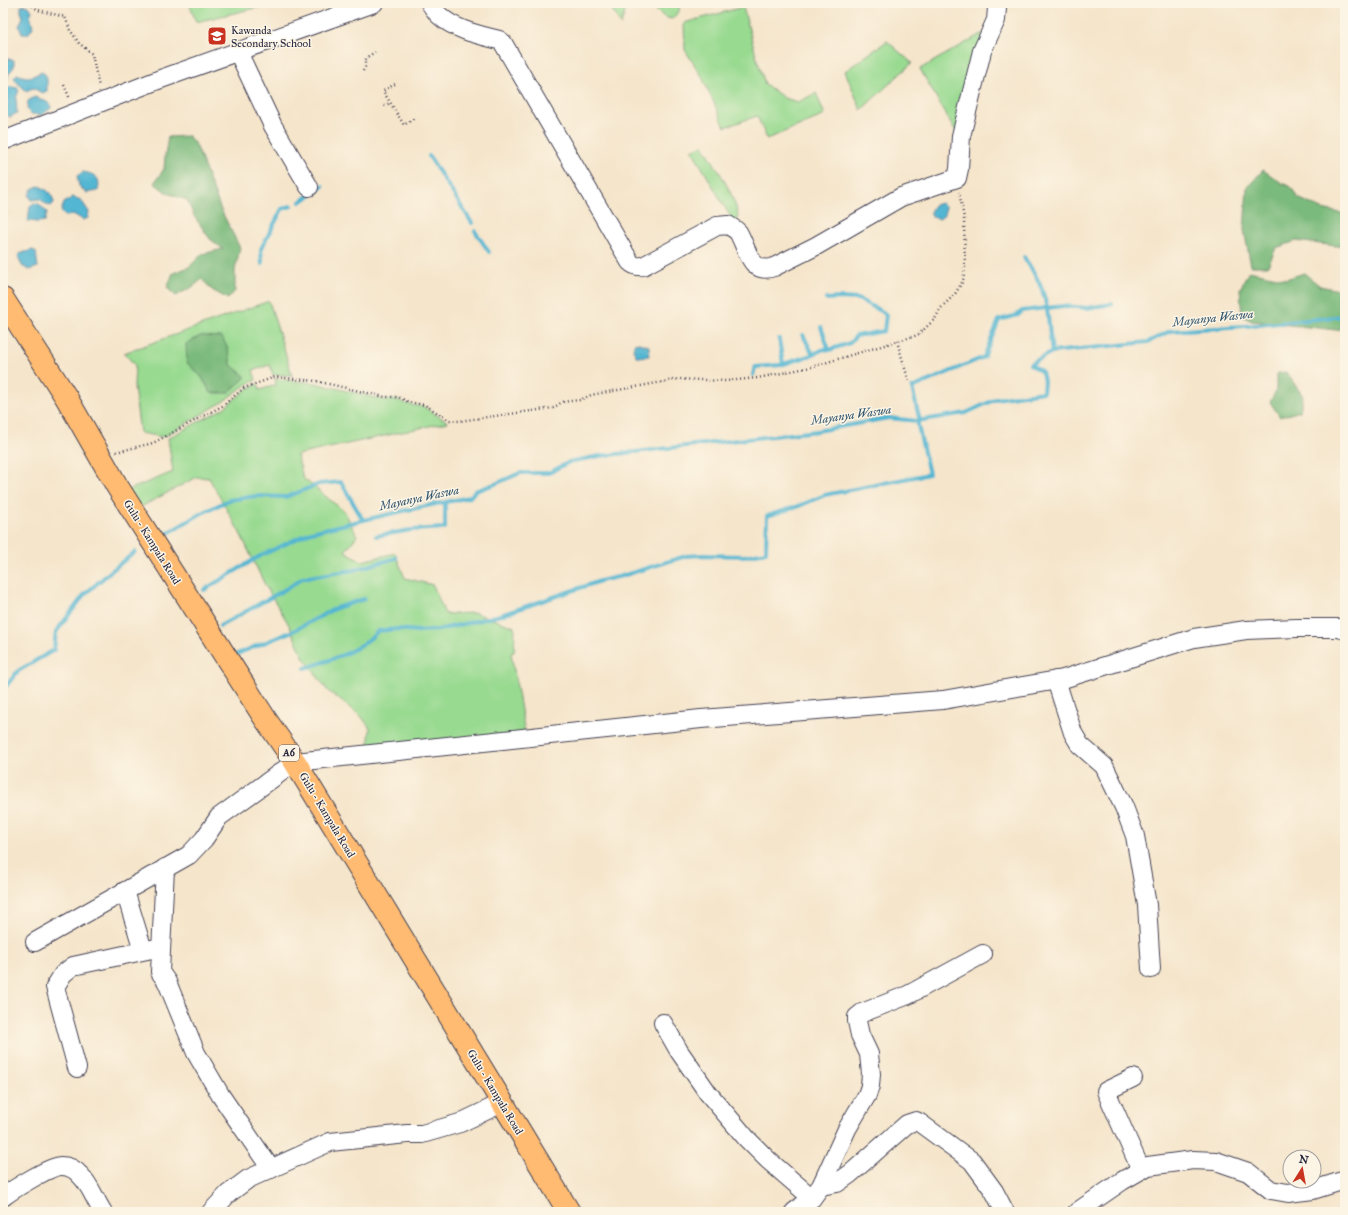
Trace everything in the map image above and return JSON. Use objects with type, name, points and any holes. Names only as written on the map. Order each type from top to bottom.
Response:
[{"type":"main road","name":"Gulu - Kampala Road","points":[[3,299],[66,398],[117,486],[266,720],[295,762],[569,1212]]},
{"type":"street","points":[[3,141],[158,80],[374,3]]},
{"type":"street","points":[[430,3],[438,15],[452,24],[499,40],[503,43],[630,262],[639,267],[643,266],[717,226],[728,225],[737,232],[749,257],[756,265],[763,269],[768,269],[816,246],[901,197],[957,178],[961,136],[982,51],[996,20],[996,3]]},
{"type":"street","points":[[238,52],[273,126],[309,187]]},
{"type":"street","points":[[34,942],[189,855],[204,839],[219,817],[295,762],[701,719],[943,700],[1056,680],[1194,638],[1246,630],[1338,628],[1345,630]]},
{"type":"street","points":[[1056,680],[1073,732],[1080,745],[1104,766],[1124,807],[1135,836],[1147,905],[1151,969]]},
{"type":"street","points":[[165,868],[160,972],[168,982],[196,1053],[221,1096],[271,1169]]},
{"type":"street","points":[[126,891],[143,950]]},
{"type":"street","points":[[77,1068],[55,987],[63,974],[73,966],[161,947]]},
{"type":"street","points":[[816,1192],[847,1129],[868,1094],[870,1086],[868,1054],[860,1035],[857,1021],[858,1017],[862,1013],[908,996],[983,954]]},
{"type":"street","points":[[663,1023],[679,1051],[708,1093],[747,1138],[768,1160],[816,1192]]},
{"type":"street","points":[[1133,1078],[1106,1091],[1141,1170]]},
{"type":"street","points":[[211,1212],[228,1194],[248,1179],[330,1142],[408,1134],[422,1134],[460,1123],[502,1103]]},
{"type":"street","points":[[794,1212],[816,1192],[837,1183],[850,1174],[907,1124],[916,1121],[972,1161],[994,1191],[1005,1212]]},
{"type":"street","points":[[1077,1212],[1122,1181],[1148,1166],[1193,1160],[1216,1161],[1248,1172],[1271,1190],[1288,1193],[1313,1190],[1345,1180]]},
{"type":"street","points":[[3,1197],[46,1171],[59,1166],[69,1167],[75,1170],[83,1178],[103,1212]]},
{"type":"path","points":[[25,3],[30,4],[38,10],[65,17],[70,30],[79,43],[92,54],[103,102]]},
{"type":"path","points":[[363,71],[365,67],[364,61],[375,52]]},
{"type":"path","points":[[395,84],[383,91],[404,125],[416,117]]},
{"type":"path","points":[[384,106],[390,103]]},
{"type":"path","points":[[100,456],[153,443],[222,406],[244,388],[275,377],[316,381],[385,397],[398,398],[425,405],[449,420],[459,421],[553,408],[562,402],[580,400],[591,395],[679,379],[726,381],[758,378],[811,367],[918,335],[936,319],[941,308],[955,294],[963,281],[965,268],[964,218],[957,178]]},
{"type":"path","points":[[897,341],[909,382]]},
{"type":"green space","points":[[189,3],[277,3],[196,22]]},
{"type":"green space","points":[[608,3],[629,3],[621,25]]},
{"type":"green space","points":[[648,3],[680,3],[679,11],[672,19],[664,17]]},
{"type":"green space","points":[[743,7],[765,84],[784,98],[798,102],[816,93],[825,115],[767,139],[757,116],[725,127],[701,75],[685,50],[684,23]]},
{"type":"green space","points":[[983,33],[959,137],[920,69]]},
{"type":"green space","points":[[887,41],[912,63],[861,110],[845,71]]},
{"type":"green space","points":[[188,136],[196,145],[221,210],[240,248],[235,270],[235,291],[228,299],[212,290],[202,279],[194,286],[176,296],[167,288],[173,273],[189,267],[202,254],[223,249],[210,239],[194,216],[187,200],[167,193],[154,183],[164,169],[168,137]]},
{"type":"green space","points":[[703,145],[725,181],[734,201],[738,219],[734,223],[692,150]]},
{"type":"green space","points":[[1263,170],[1282,183],[1291,187],[1298,198],[1322,209],[1345,214],[1345,247],[1296,241],[1276,248],[1268,266],[1251,266],[1244,230],[1247,188]]},
{"type":"green space","points":[[1249,271],[1286,279],[1304,273],[1320,286],[1339,290],[1345,295],[1345,328],[1336,330],[1252,321],[1242,316],[1240,289]]},
{"type":"green space","points":[[269,301],[292,375],[273,375],[270,365],[253,370],[256,380],[244,386],[221,403],[163,437],[140,433],[134,387],[135,365],[124,353]],"holes":[[[228,349],[231,365],[211,392],[201,376],[187,363]]]},
{"type":"green space","points":[[200,336],[222,337],[228,349],[231,365],[246,377],[228,393],[211,393],[201,376],[187,363],[186,344]]},
{"type":"green space","points":[[1286,372],[1303,396],[1300,411],[1280,417],[1270,402],[1276,391],[1276,376],[1278,373]]},
{"type":"green space","points":[[275,379],[315,383],[384,400],[398,400],[407,404],[424,407],[448,422],[297,455],[303,478],[345,512],[357,536],[345,551],[362,561],[395,553],[405,578],[433,585],[445,614],[475,613],[515,627],[514,652],[511,653],[525,733],[368,751],[370,728],[361,716],[328,691],[304,658],[288,623],[266,587],[240,533],[209,478],[197,477],[139,508],[126,491],[173,472],[168,438],[224,408],[247,389],[258,384],[260,390],[276,385]]},
{"type":"water","points":[[21,6],[29,6],[32,11],[30,15],[33,27],[28,34],[22,34],[19,26],[23,17]]},
{"type":"water","points":[[3,58],[14,60],[14,67],[9,73],[7,80],[3,81]]},
{"type":"water","points":[[42,72],[45,74],[47,79],[47,91],[42,93],[33,88],[26,91],[14,78],[17,74],[30,77]]},
{"type":"water","points":[[3,87],[18,88],[19,90],[16,98],[17,113],[10,117],[3,113]]},
{"type":"water","points":[[34,97],[44,100],[51,105],[51,108],[42,115],[30,114],[27,108],[28,101]]},
{"type":"water","points":[[83,172],[96,177],[99,183],[98,191],[86,193],[79,186],[77,176]]},
{"type":"water","points":[[38,186],[44,188],[51,194],[54,203],[51,206],[40,199],[32,200],[29,196],[32,189]]},
{"type":"water","points":[[73,197],[81,200],[89,212],[88,218],[83,220],[75,215],[65,216],[61,211],[64,203]]},
{"type":"water","points":[[34,203],[39,204],[47,212],[45,221],[28,221],[30,206]]},
{"type":"water","points":[[942,203],[946,207],[944,215],[940,219],[933,217],[930,212],[934,205]]},
{"type":"water","points":[[33,250],[36,252],[38,267],[29,270],[22,266],[18,256],[21,253]]},
{"type":"water","points":[[639,343],[649,346],[649,356],[637,357],[633,350],[634,344]]},
{"type":"waterway","points":[[429,156],[472,223]]},
{"type":"waterway","points":[[300,202],[323,186]]},
{"type":"waterway","points":[[262,264],[261,249],[282,209],[291,206]]},
{"type":"waterway","points":[[475,231],[489,252]]},
{"type":"waterway","points":[[1024,257],[1038,279],[1044,295],[1052,352]]},
{"type":"waterway","points":[[753,375],[755,367],[780,365],[809,356],[824,349],[829,350],[850,343],[856,336],[884,331],[886,315],[883,312],[858,299],[826,299]]},
{"type":"waterway","points":[[920,421],[912,388],[984,357],[999,320],[1018,315],[1022,311],[1064,306],[1087,308],[1112,304]]},
{"type":"waterway","name":"Mayanya Waswa","points":[[204,590],[260,556],[311,532],[470,497],[475,491],[520,473],[549,473],[569,462],[600,456],[817,431],[889,418],[917,421],[966,413],[996,399],[1043,392],[1044,381],[1042,372],[1030,364],[1052,352],[1148,342],[1170,331],[1259,325],[1345,316]]},
{"type":"waterway","points":[[821,327],[829,350]]},
{"type":"waterway","points":[[803,335],[813,354]]},
{"type":"waterway","points":[[779,339],[783,364]]},
{"type":"waterway","points":[[305,668],[353,650],[362,645],[378,631],[397,629],[417,631],[438,630],[501,615],[600,581],[622,576],[686,556],[745,556],[766,552],[767,516],[799,506],[825,495],[929,474],[917,421]]},
{"type":"waterway","name":"Mayanya Waswa","points":[[158,539],[200,514],[229,500],[256,496],[286,497],[319,484],[341,482],[363,520]]},
{"type":"waterway","points":[[376,536],[411,530],[445,528],[445,502]]},
{"type":"waterway","name":"Mayanya Waswa","points":[[3,690],[18,671],[54,650],[56,632],[84,595],[135,552]]},
{"type":"waterway","points":[[220,626],[291,586],[302,578],[354,570],[396,558]]},
{"type":"waterway","points":[[237,654],[293,631],[336,608],[364,599]]},
{"type":"place","name":"Kawanda Secondary School","points":[[217,36]]}]
